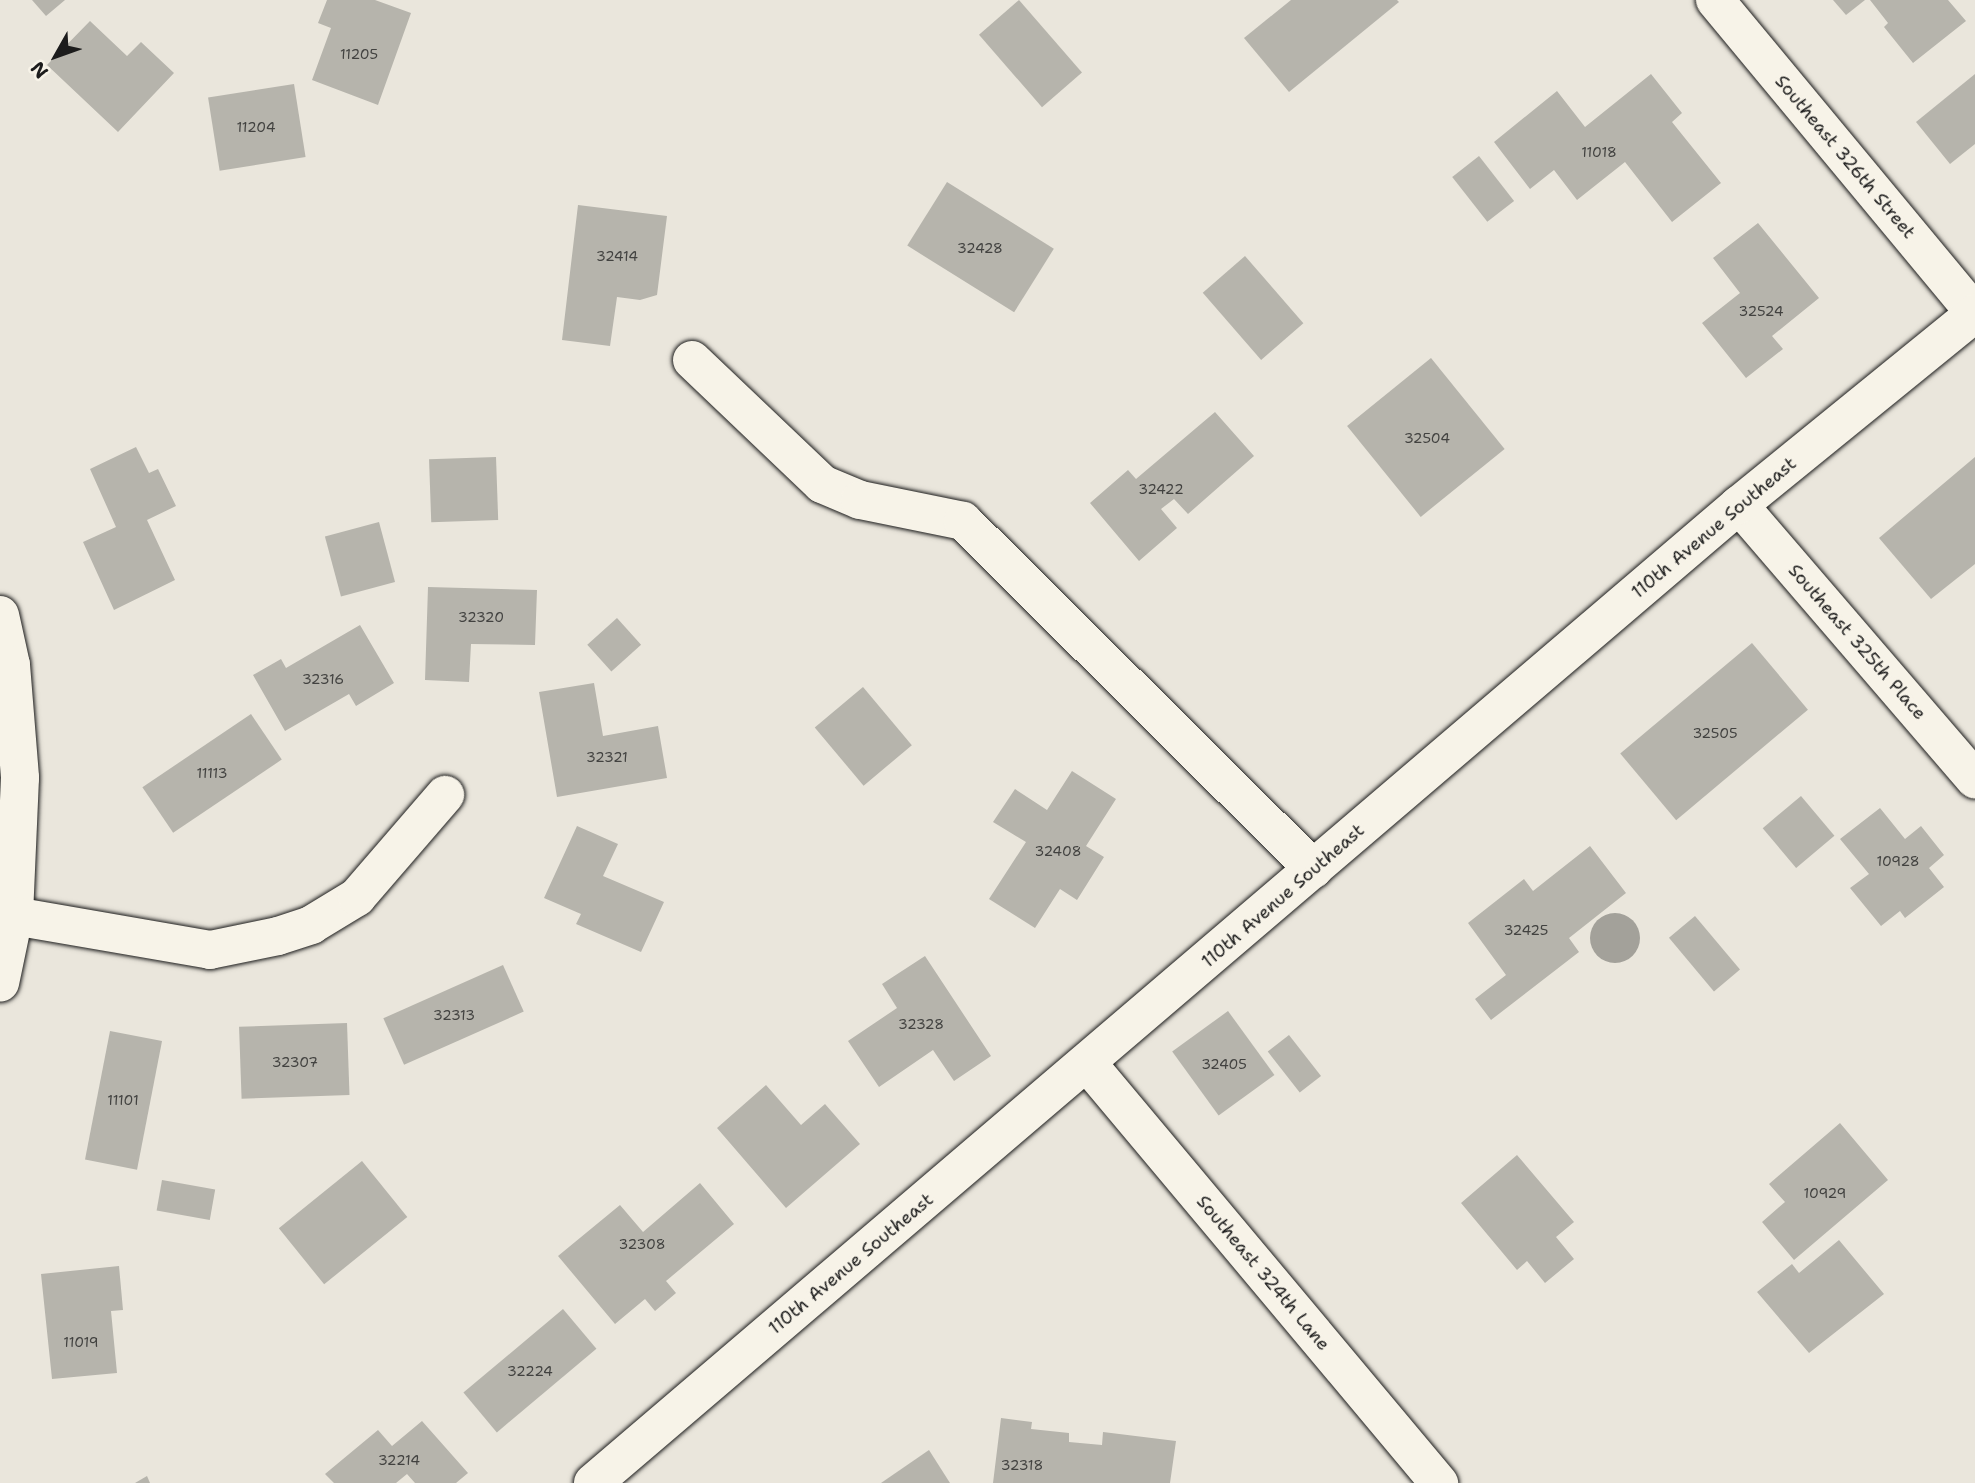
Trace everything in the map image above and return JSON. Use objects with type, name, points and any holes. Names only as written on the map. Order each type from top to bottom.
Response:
[{"type":"street","name":"Southeast 326th Street","points":[[1716,0],[1975,313]]},
{"type":"street","name":"110th Avenue Southeast","points":[[593,1483],[1088,1064],[1739,505],[1975,313]]},
{"type":"street","points":[[692,360],[822,484],[860,500],[962,522],[1314,869]]},
{"type":"street","name":"Southeast 325th Place","points":[[1739,505],[1975,779]]},
{"type":"street","points":[[0,615],[11,666],[20,778],[14,916],[0,983]]},
{"type":"street","points":[[14,916],[210,950],[278,936],[311,925],[357,897],[445,794]]},
{"type":"street","name":"Southeast 324th Lane","points":[[1088,1064],[1439,1483]]},
{"type":"shaded area","points":[[1605,914],[1625,914],[1639,928],[1639,948],[1625,962],[1605,962],[1591,948],[1591,928]]},
{"type":"building","points":[[32,0],[65,0],[46,16]]},
{"type":"building","points":[[327,0],[375,0],[411,13],[378,105],[312,80],[331,28],[318,23]]},
{"type":"building","points":[[1019,0],[1082,72],[1042,107],[979,35]]},
{"type":"building","points":[[1291,0],[1399,2],[1289,92],[1244,38]]},
{"type":"building","points":[[1833,0],[1865,0],[1846,15]]},
{"type":"building","points":[[1870,0],[1948,0],[1966,21],[1913,63],[1884,27],[1888,23]]},
{"type":"building","points":[[90,21],[127,56],[141,42],[174,73],[118,132],[47,65]]},
{"type":"building","points":[[1651,74],[1682,113],[1672,122],[1721,183],[1672,222],[1625,162],[1577,200],[1554,170],[1530,189],[1494,142],[1557,91],[1585,127]]},
{"type":"building","points":[[1975,74],[1975,144],[1950,164],[1916,122]]},
{"type":"building","points":[[294,84],[306,157],[220,171],[208,98]]},
{"type":"building","points":[[1479,156],[1514,201],[1487,222],[1452,177]]},
{"type":"building","points":[[947,182],[1054,249],[1014,312],[907,246]]},
{"type":"building","points":[[578,205],[667,216],[657,295],[640,300],[617,297],[610,346],[562,340]]},
{"type":"building","points":[[1758,223],[1819,298],[1772,336],[1783,349],[1746,378],[1702,323],[1740,293],[1713,258]]},
{"type":"building","points":[[1245,256],[1303,323],[1261,360],[1203,293]]},
{"type":"building","points":[[1431,358],[1505,449],[1421,517],[1347,426]]},
{"type":"building","points":[[1215,412],[1254,456],[1188,514],[1174,499],[1161,509],[1177,528],[1139,561],[1090,503],[1128,470],[1136,479]]},
{"type":"building","points":[[136,447],[149,473],[158,469],[176,506],[147,520],[175,580],[114,610],[83,542],[116,527],[90,469]]},
{"type":"building","points":[[496,457],[498,520],[431,522],[429,459]]},
{"type":"building","points":[[1975,457],[1975,564],[1931,599],[1879,538]]},
{"type":"building","points":[[379,522],[395,582],[341,596],[325,536]]},
{"type":"building","points":[[428,587],[537,590],[535,645],[471,644],[469,682],[425,680]]},
{"type":"building","points":[[617,618],[641,645],[611,672],[587,645]]},
{"type":"building","points":[[360,625],[394,683],[356,706],[349,694],[285,731],[253,675],[281,659],[286,668]]},
{"type":"building","points":[[1752,643],[1808,710],[1676,820],[1620,754]]},
{"type":"building","points":[[594,683],[603,736],[658,726],[667,778],[557,797],[539,692]]},
{"type":"building","points":[[863,687],[912,745],[864,786],[815,727]]},
{"type":"building","points":[[251,714],[282,760],[173,833],[142,787]]},
{"type":"building","points":[[1072,771],[1116,799],[1086,846],[1104,857],[1077,900],[1060,889],[1035,928],[989,899],[1026,842],[993,822],[1015,789],[1047,810]]},
{"type":"building","points":[[1801,796],[1834,836],[1796,868],[1763,828]]},
{"type":"building","points":[[1880,808],[1905,839],[1921,826],[1944,855],[1929,868],[1944,887],[1905,918],[1900,911],[1881,926],[1850,888],[1869,874],[1840,839]]},
{"type":"building","points":[[577,826],[618,844],[603,876],[664,902],[641,952],[576,924],[581,914],[544,898]]},
{"type":"building","points":[[1590,846],[1626,893],[1569,938],[1579,952],[1491,1020],[1475,999],[1506,975],[1468,923],[1524,879],[1533,891]]},
{"type":"building","points":[[1695,916],[1740,970],[1714,991],[1669,938]]},
{"type":"building","points":[[925,956],[991,1056],[954,1081],[933,1050],[879,1087],[848,1041],[897,1008],[882,984]]},
{"type":"building","points":[[503,965],[524,1012],[404,1065],[383,1018]]},
{"type":"building","points":[[1228,1011],[1274,1075],[1219,1115],[1172,1052]]},
{"type":"building","points":[[347,1023],[350,1095],[242,1099],[239,1027]]},
{"type":"building","points":[[110,1031],[162,1041],[137,1170],[85,1160]]},
{"type":"building","points":[[1289,1035],[1321,1076],[1300,1093],[1268,1052]]},
{"type":"building","points":[[766,1085],[801,1125],[825,1104],[860,1144],[786,1208],[717,1128]]},
{"type":"building","points":[[1840,1123],[1888,1180],[1794,1260],[1762,1222],[1785,1202],[1769,1184]]},
{"type":"building","points":[[1517,1155],[1574,1222],[1556,1237],[1574,1259],[1545,1283],[1527,1261],[1517,1270],[1461,1203]]},
{"type":"building","points":[[362,1161],[407,1217],[324,1284],[279,1228]]},
{"type":"building","points":[[162,1180],[215,1189],[210,1220],[157,1211]]},
{"type":"building","points":[[700,1183],[734,1224],[666,1281],[676,1293],[655,1311],[645,1299],[615,1324],[558,1256],[620,1205],[643,1232]]},
{"type":"building","points":[[1839,1240],[1884,1294],[1809,1353],[1757,1292],[1792,1264],[1799,1273]]},
{"type":"building","points":[[119,1266],[123,1310],[111,1311],[117,1373],[52,1379],[41,1274]]},
{"type":"building","points":[[563,1309],[596,1349],[497,1432],[463,1393]]},
{"type":"building","points":[[1001,1418],[1032,1422],[1031,1429],[1069,1433],[1069,1442],[1102,1445],[1103,1432],[1176,1441],[1170,1483],[993,1483]]},
{"type":"building","points":[[422,1421],[468,1473],[456,1483],[415,1483],[407,1474],[396,1483],[334,1483],[325,1474],[378,1430],[392,1446]]},
{"type":"building","points":[[929,1450],[950,1483],[881,1483]]},
{"type":"building","points":[[147,1476],[150,1483],[135,1483]]}]
